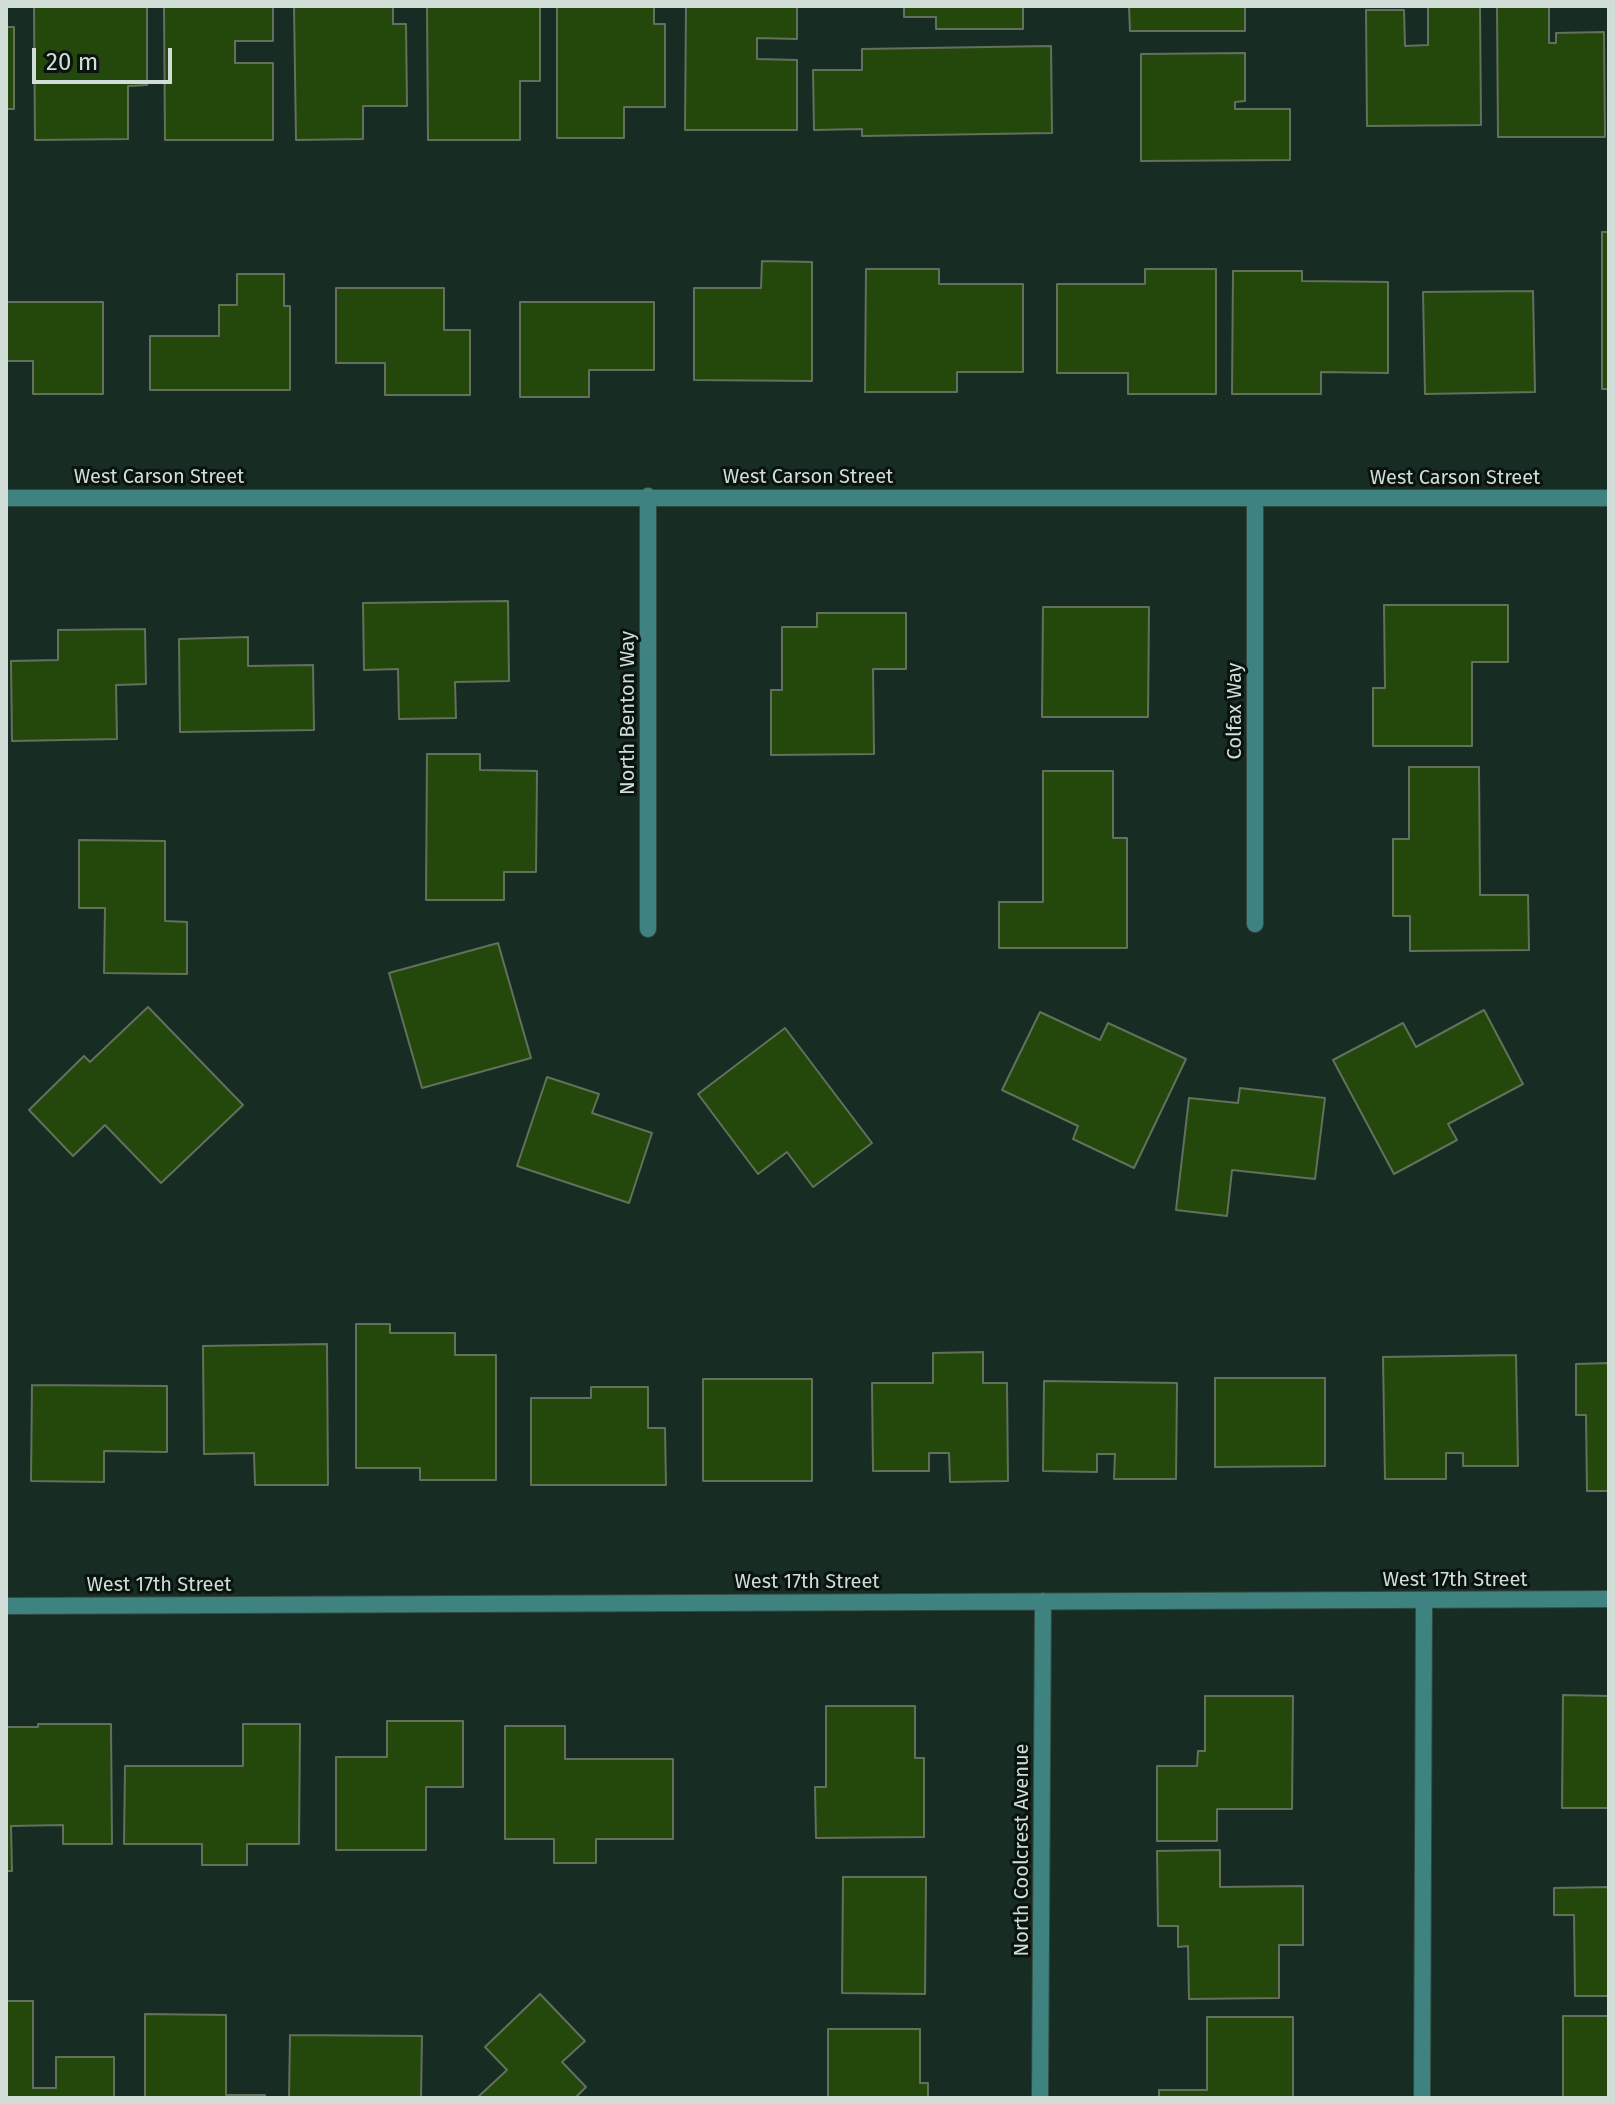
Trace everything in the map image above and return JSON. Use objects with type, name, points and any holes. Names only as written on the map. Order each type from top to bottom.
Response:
[{"type":"street","name":"North Benton Way","points":[[648,496],[648,929]]},
{"type":"street","name":"West Carson Street","points":[[6,498],[1609,498]]},
{"type":"street","name":"Colfax Way","points":[[1255,498],[1255,924]]},
{"type":"street","name":"West 17th Street","points":[[6,1606],[1609,1599]]},
{"type":"street","name":"North Coolcrest Avenue","points":[[1040,2098],[1043,1601]]},
{"type":"street","points":[[1422,2098],[1424,1601]]},
{"type":"building","points":[[34,6],[147,6],[147,85],[128,86],[128,139],[35,140]]},
{"type":"building","points":[[164,6],[273,6],[273,41],[235,41],[235,63],[273,63],[273,140],[165,140]]},
{"type":"building","points":[[294,6],[393,6],[393,24],[406,24],[407,106],[363,106],[363,139],[296,140]]},
{"type":"building","points":[[427,6],[540,6],[540,81],[520,81],[520,140],[428,140]]},
{"type":"building","points":[[557,6],[654,6],[654,24],[665,24],[665,107],[624,107],[624,138],[557,138]]},
{"type":"building","points":[[686,6],[797,6],[797,39],[757,38],[757,59],[797,60],[797,130],[685,130]]},
{"type":"building","points":[[904,6],[1023,6],[1023,29],[936,29],[936,17],[904,17]]},
{"type":"building","points":[[1129,6],[1245,6],[1245,31],[1130,31]]},
{"type":"building","points":[[1428,6],[1480,6],[1481,125],[1367,126],[1366,10],[1404,10],[1405,46],[1428,45]]},
{"type":"building","points":[[1497,6],[1549,6],[1549,43],[1556,43],[1556,33],[1604,32],[1605,137],[1498,137]]},
{"type":"building","points":[[6,27],[14,27],[14,109],[6,109]]},
{"type":"building","points":[[1051,46],[1052,133],[862,136],[862,129],[814,130],[813,70],[862,70],[862,49]]},
{"type":"building","points":[[1245,53],[1245,101],[1235,102],[1235,109],[1290,109],[1290,160],[1141,161],[1141,54]]},
{"type":"building","points":[[1602,232],[1609,232],[1609,389],[1602,389]]},
{"type":"building","points":[[762,261],[812,262],[812,381],[694,380],[694,288],[761,288]]},
{"type":"building","points":[[866,269],[939,269],[939,284],[1023,284],[1023,372],[957,372],[957,392],[865,392]]},
{"type":"building","points":[[1145,269],[1216,269],[1216,394],[1128,394],[1128,373],[1057,373],[1057,284],[1145,284]]},
{"type":"building","points":[[1233,271],[1302,271],[1302,281],[1388,282],[1388,373],[1321,372],[1321,394],[1232,394]]},
{"type":"building","points":[[237,274],[284,274],[284,306],[290,306],[290,390],[150,390],[150,336],[219,336],[219,305],[237,305]]},
{"type":"building","points":[[336,288],[444,288],[444,330],[470,330],[470,395],[385,395],[385,363],[336,363]]},
{"type":"building","points":[[1533,291],[1535,392],[1425,394],[1423,292]]},
{"type":"building","points":[[6,302],[103,302],[103,394],[33,394],[33,361],[6,361]]},
{"type":"building","points":[[520,302],[654,302],[654,370],[589,370],[589,397],[520,397]]},
{"type":"building","points":[[508,601],[509,681],[455,682],[456,718],[399,719],[398,669],[364,670],[363,603]]},
{"type":"building","points":[[1384,605],[1508,605],[1508,662],[1472,662],[1472,746],[1373,746],[1373,688],[1385,688]]},
{"type":"building","points":[[1043,607],[1149,607],[1148,717],[1042,717]]},
{"type":"building","points":[[817,613],[906,613],[906,669],[873,669],[874,754],[771,755],[771,690],[782,690],[782,627],[817,627]]},
{"type":"building","points":[[145,629],[146,684],[116,685],[117,739],[12,741],[11,661],[58,660],[58,630]]},
{"type":"building","points":[[248,637],[248,666],[313,665],[314,730],[180,732],[179,639]]},
{"type":"building","points":[[427,754],[480,754],[480,770],[537,771],[536,872],[504,872],[504,900],[426,900]]},
{"type":"building","points":[[1409,767],[1479,767],[1480,895],[1528,895],[1529,950],[1410,951],[1410,916],[1393,916],[1393,839],[1409,839]]},
{"type":"building","points":[[1043,771],[1113,771],[1113,838],[1127,838],[1127,948],[999,948],[999,902],[1043,902]]},
{"type":"building","points":[[79,840],[165,841],[165,921],[187,922],[187,974],[104,973],[105,908],[79,908]]},
{"type":"building","points":[[498,943],[531,1058],[422,1088],[389,973]]},
{"type":"building","points":[[148,1007],[243,1105],[161,1183],[105,1125],[73,1156],[29,1110],[84,1056],[90,1062]]},
{"type":"building","points":[[1484,1010],[1523,1084],[1448,1124],[1457,1140],[1394,1174],[1333,1060],[1403,1023],[1416,1047]]},
{"type":"building","points":[[1040,1012],[1100,1040],[1108,1023],[1186,1059],[1134,1168],[1073,1139],[1078,1126],[1002,1090]]},
{"type":"building","points":[[785,1028],[872,1143],[813,1187],[787,1152],[758,1174],[698,1094]]},
{"type":"building","points":[[547,1077],[599,1094],[592,1113],[652,1133],[629,1203],[517,1166]]},
{"type":"building","points":[[1240,1088],[1325,1098],[1315,1179],[1232,1170],[1227,1216],[1176,1210],[1189,1098],[1238,1103]]},
{"type":"building","points":[[356,1324],[390,1324],[390,1333],[455,1333],[455,1355],[496,1355],[496,1480],[420,1480],[420,1468],[356,1468]]},
{"type":"building","points":[[327,1344],[328,1485],[255,1485],[254,1453],[204,1454],[203,1346]]},
{"type":"building","points":[[983,1352],[983,1383],[1007,1383],[1008,1481],[950,1482],[949,1453],[929,1453],[929,1471],[873,1471],[872,1383],[933,1383],[933,1353]]},
{"type":"building","points":[[1516,1355],[1518,1466],[1463,1466],[1463,1453],[1446,1453],[1446,1479],[1385,1479],[1383,1357]]},
{"type":"building","points":[[1609,1363],[1609,1491],[1587,1491],[1586,1415],[1576,1415],[1576,1364]]},
{"type":"building","points":[[1215,1378],[1325,1378],[1325,1466],[1215,1467]]},
{"type":"building","points":[[703,1379],[812,1379],[812,1481],[703,1481]]},
{"type":"building","points":[[1044,1381],[1177,1383],[1176,1479],[1114,1479],[1115,1454],[1097,1454],[1097,1472],[1043,1471]]},
{"type":"building","points":[[32,1385],[167,1386],[167,1452],[104,1451],[104,1482],[31,1481]]},
{"type":"building","points":[[591,1387],[648,1387],[648,1428],[665,1428],[666,1485],[531,1485],[531,1398],[591,1398]]},
{"type":"building","points":[[1563,1695],[1609,1696],[1609,1808],[1562,1808]]},
{"type":"building","points":[[1205,1696],[1293,1696],[1292,1809],[1217,1809],[1217,1841],[1157,1841],[1157,1766],[1197,1766],[1198,1751],[1205,1751]]},
{"type":"building","points":[[826,1706],[915,1706],[915,1758],[924,1758],[924,1837],[816,1838],[815,1787],[826,1787]]},
{"type":"building","points":[[387,1721],[463,1721],[463,1787],[426,1787],[426,1850],[336,1850],[336,1757],[387,1757]]},
{"type":"building","points":[[38,1724],[111,1724],[112,1844],[63,1844],[63,1825],[11,1826],[12,1871],[6,1871],[6,1727],[38,1727]]},
{"type":"building","points":[[243,1724],[300,1724],[299,1844],[247,1844],[247,1865],[202,1865],[202,1844],[124,1844],[125,1766],[243,1766]]},
{"type":"building","points":[[505,1726],[565,1726],[565,1759],[673,1759],[673,1839],[596,1839],[596,1863],[554,1863],[554,1839],[505,1839]]},
{"type":"building","points":[[1220,1850],[1220,1887],[1303,1886],[1303,1945],[1279,1945],[1279,1998],[1189,1999],[1188,1946],[1178,1947],[1178,1926],[1158,1926],[1157,1851]]},
{"type":"building","points":[[843,1877],[926,1877],[925,1994],[842,1993]]},
{"type":"building","points":[[1609,1887],[1609,1996],[1575,1996],[1574,1915],[1554,1915],[1554,1888]]},
{"type":"building","points":[[540,1994],[585,2041],[562,2062],[586,2087],[575,2098],[477,2098],[507,2070],[485,2047]]},
{"type":"building","points":[[6,2001],[33,2001],[33,2088],[56,2088],[56,2057],[114,2057],[114,2098],[6,2098]]},
{"type":"building","points":[[145,2014],[226,2015],[226,2095],[265,2095],[265,2098],[145,2098]]},
{"type":"building","points":[[1563,2016],[1609,2016],[1609,2098],[1563,2098]]},
{"type":"building","points":[[1207,2017],[1293,2017],[1293,2098],[1159,2098],[1159,2090],[1207,2090]]},
{"type":"building","points":[[828,2029],[920,2029],[920,2083],[928,2083],[928,2098],[828,2098]]},
{"type":"building","points":[[290,2035],[422,2036],[421,2098],[289,2098]]}]
